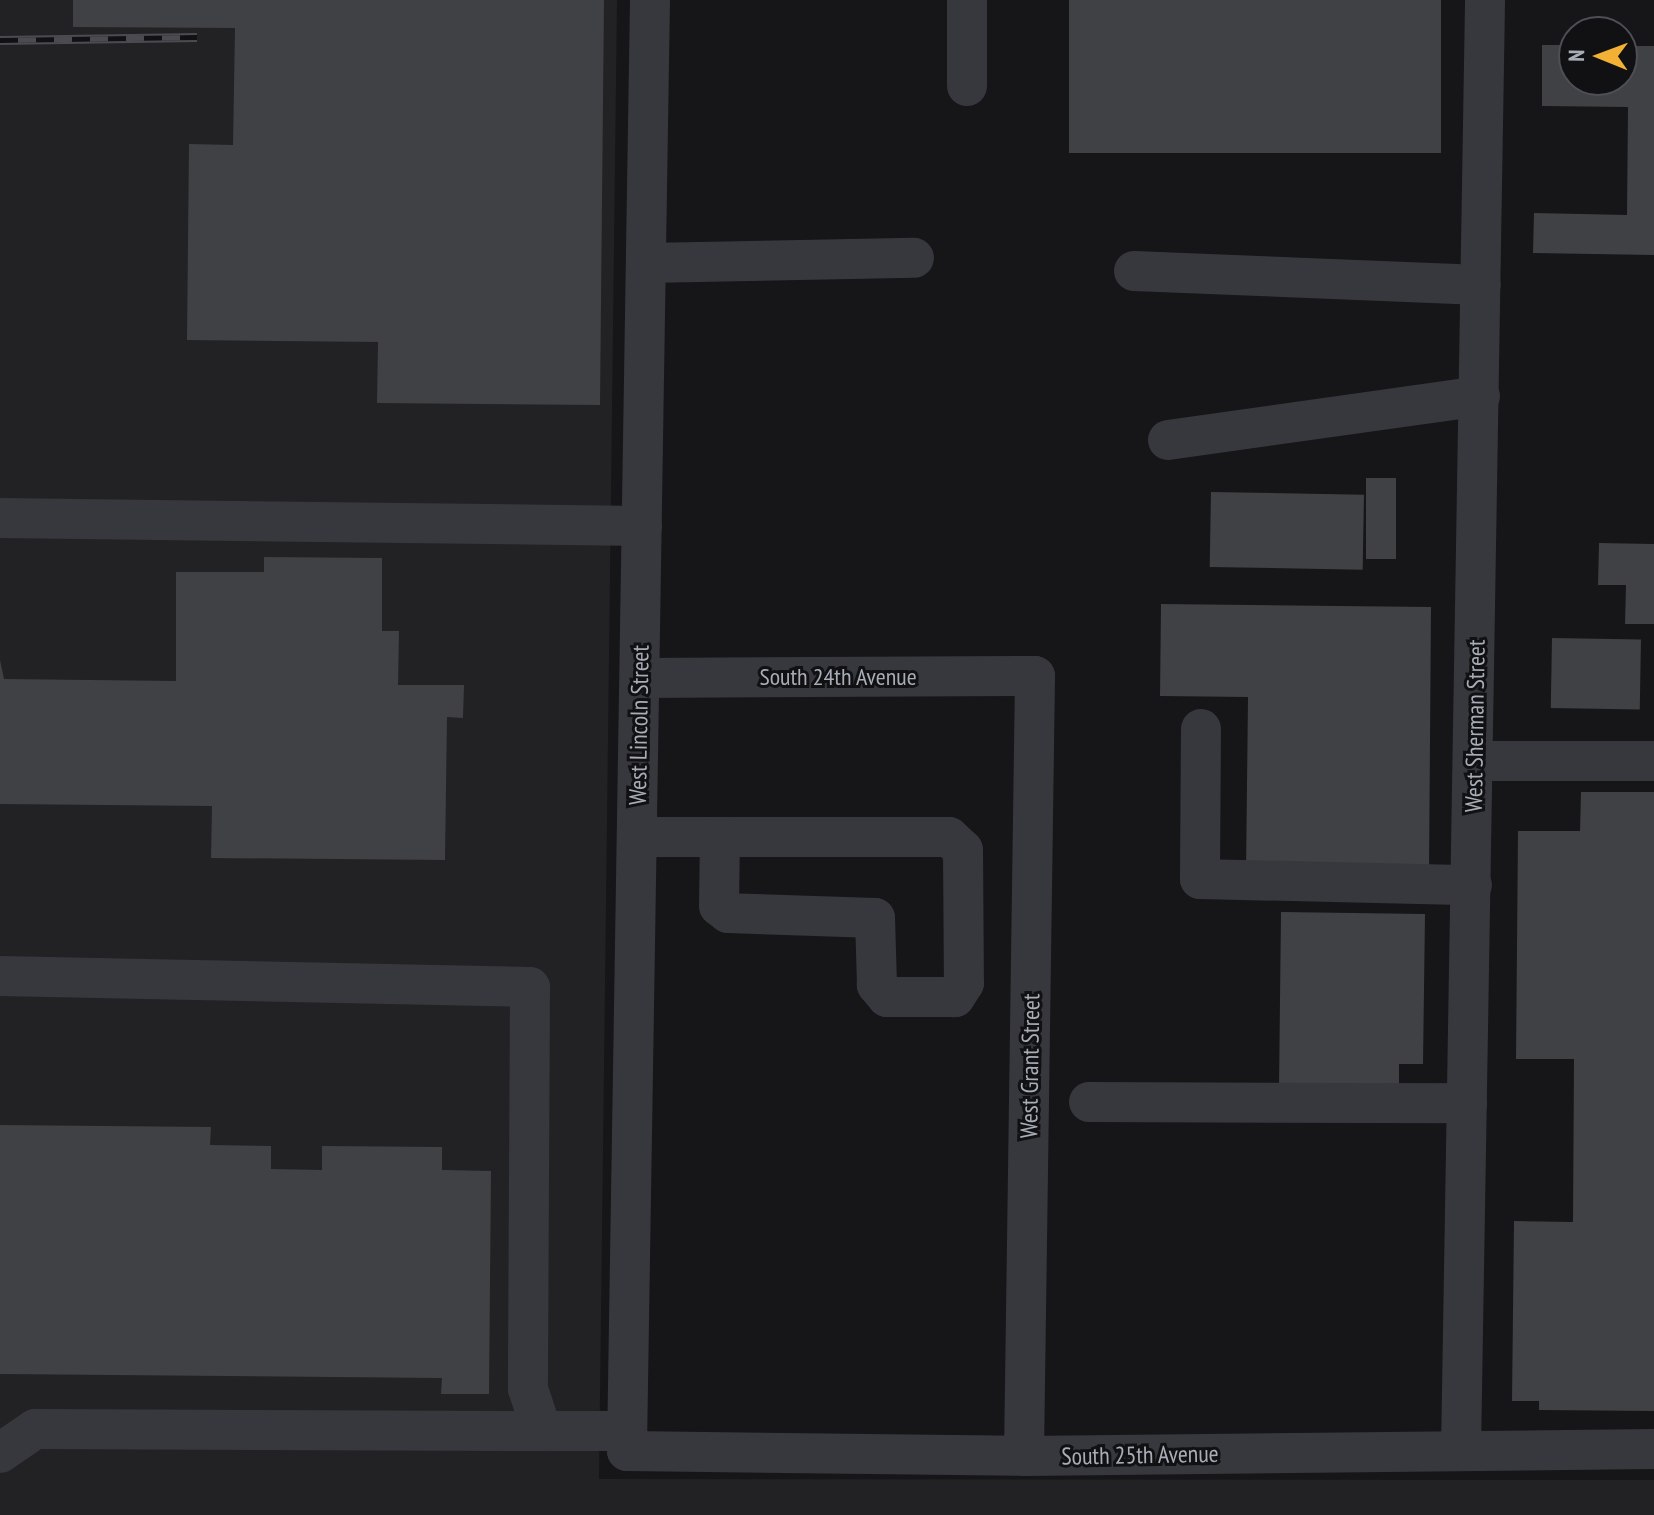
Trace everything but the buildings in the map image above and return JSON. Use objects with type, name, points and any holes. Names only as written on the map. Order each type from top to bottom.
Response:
[{"type":"street","name":"West Lincoln Street","points":[[626,1441],[650,0]]},
{"type":"street","points":[[967,0],[967,86]]},
{"type":"street","name":"West Sherman Street","points":[[1461,1451],[1485,0]]},
{"type":"street","points":[[646,263],[914,258]]},
{"type":"street","points":[[1134,271],[1481,285]]},
{"type":"street","points":[[1168,440],[1480,396]]},
{"type":"street","points":[[0,518],[642,526]]},
{"type":"street","name":"South 24th Avenue","points":[[640,678],[1035,676]]},
{"type":"street","name":"West Grant Street","points":[[1024,1456],[1035,676]]},
{"type":"street","points":[[1201,729],[1200,879],[1472,885]]},
{"type":"street","points":[[1474,761],[1654,761]]},
{"type":"street","points":[[637,837],[720,837],[949,837],[963,850],[964,983],[955,997],[887,997],[877,985],[875,918],[728,913],[719,906],[720,837]]},
{"type":"street","points":[[0,976],[530,987],[527,1365],[542,1431]]},
{"type":"street","points":[[1089,1102],[1467,1103]]},
{"type":"street","name":"South 25th Avenue","points":[[0,1453],[35,1429],[542,1431],[626,1441],[1024,1456],[1654,1449]]},
{"type":"shaded area","points":[[0,0],[617,0],[599,1479],[1654,1480],[1654,1515],[0,1515]]},
{"type":"railway","points":[[0,40],[197,37]]}]
